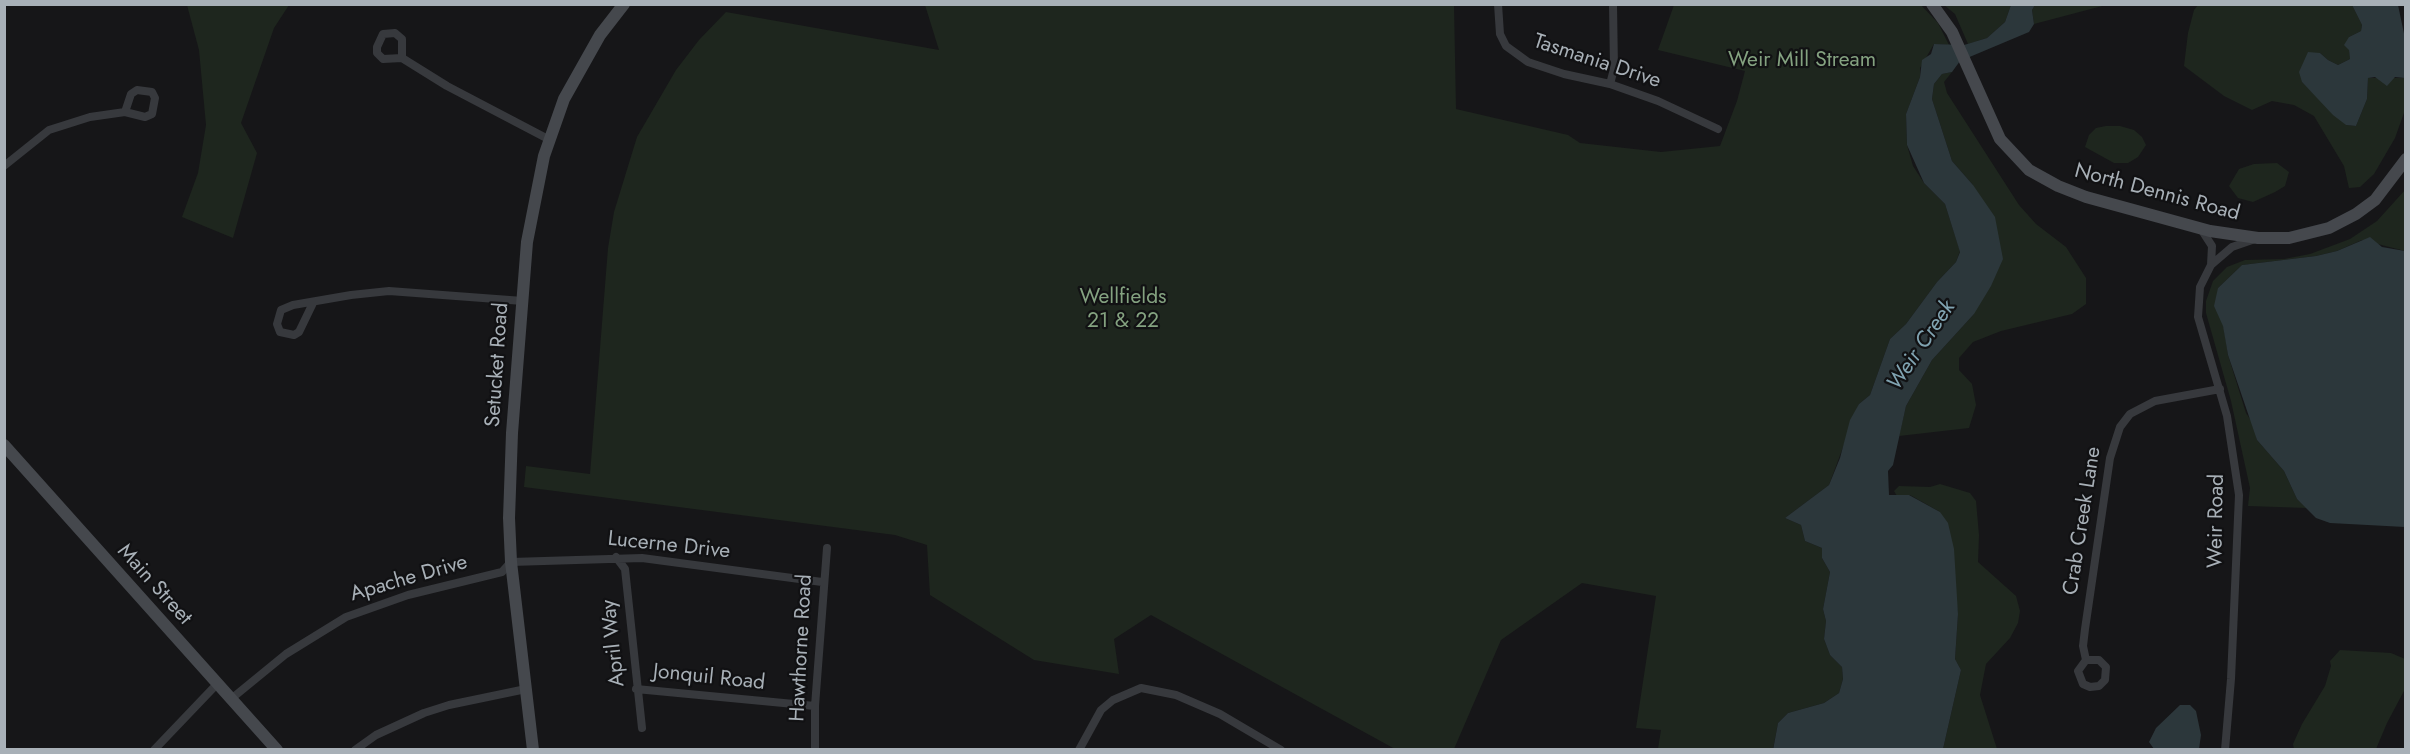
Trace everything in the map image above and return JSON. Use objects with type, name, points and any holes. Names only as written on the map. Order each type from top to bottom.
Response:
[{"type":"main road","name":"North Dennis Road","points":[[1932,4],[1946,21],[2000,139],[2029,170],[2058,186],[2086,196],[2201,229],[2258,238],[2302,236],[2341,223],[2375,200],[2406,159]]},
{"type":"main road","name":"Setucket Road","points":[[532,750],[511,561],[510,482],[531,215],[541,165],[577,73],[620,6]]},
{"type":"main road","name":"Main Street","points":[[6,451],[277,750]]},
{"type":"street","name":"Tasmania Drive","points":[[1498,4],[1500,34],[1506,46],[1528,62],[1564,74],[1610,84],[1679,109],[1718,129]]},
{"type":"street","points":[[1610,84],[1614,69],[1613,4]]},
{"type":"street","points":[[402,58],[447,86],[550,140]]},
{"type":"street","points":[[4,166],[49,130],[73,120],[125,112]]},
{"type":"street","points":[[2201,229],[2212,246],[2211,265]]},
{"type":"street","name":"Weir Road","points":[[2224,750],[2231,679],[2239,495],[2233,446],[2220,389],[2200,327],[2197,308],[2200,287],[2211,265],[2232,247],[2258,238]]},
{"type":"street","points":[[314,303],[299,332],[294,335],[280,332],[277,324],[281,310],[293,305],[389,291],[523,301]]},
{"type":"street","name":"Crab Creek Lane","points":[[2086,660],[2083,646],[2085,628],[2110,458],[2120,427],[2130,414],[2155,401],[2220,389]]},
{"type":"street","name":"Hawthorne Road","points":[[815,750],[815,706],[826,548]]},
{"type":"street","name":"April Way","points":[[616,557],[625,570],[642,728]]},
{"type":"street","name":"Lucerne Drive","points":[[511,561],[642,558],[822,582]]},
{"type":"street","name":"Apache Drive","points":[[231,699],[286,654],[346,616],[408,595],[502,572],[511,561]]},
{"type":"street","points":[[154,750],[217,684]]},
{"type":"street","points":[[1078,750],[1101,710],[1113,700],[1141,688],[1176,695],[1204,706],[1281,750]]},
{"type":"street","points":[[355,750],[376,735],[424,713],[449,705],[526,689]]},
{"type":"street","name":"Jonquil Road","points":[[636,689],[815,706]]},
{"type":"green space","points":[[187,5],[289,5],[274,28],[241,123],[257,153],[233,238],[182,217],[198,173],[206,125],[199,50]]},
{"type":"green space","name":"Wellfields 21 & 22","points":[[925,5],[1454,5],[1456,109],[1568,135],[1580,143],[1661,152],[1720,146],[1737,101],[1745,71],[1658,50],[1674,5],[1921,5],[1938,23],[1949,45],[1934,44],[1920,68],[1920,77],[1906,114],[1907,145],[1913,166],[1924,183],[1945,204],[1960,251],[1956,262],[1937,282],[1906,324],[1890,339],[1870,395],[1859,404],[1829,485],[1785,518],[1801,525],[1805,541],[1822,548],[1822,558],[1830,572],[1823,609],[1826,621],[1824,639],[1830,655],[1842,667],[1843,679],[1839,693],[1824,703],[1788,713],[1778,723],[1773,749],[1658,749],[1661,730],[1636,728],[1656,596],[1582,583],[1501,640],[1454,749],[1395,749],[1151,615],[1114,639],[1119,674],[1034,660],[930,595],[927,545],[895,535],[524,487],[526,466],[590,474],[608,248],[614,212],[637,137],[676,70],[699,40],[726,12],[939,50]]},
{"type":"green space","points":[[1944,5],[2011,5],[2005,22],[1987,38],[1968,44],[1955,14]]},
{"type":"green space","points":[[2035,5],[2106,5],[2034,24],[2032,10]]},
{"type":"green space","points":[[2198,5],[2352,5],[2362,25],[2361,31],[2349,37],[2350,59],[2338,65],[2320,53],[2302,82],[2346,125],[2356,126],[2367,99],[2368,78],[2405,78],[2405,110],[2395,138],[2374,174],[2360,187],[2349,188],[2344,166],[2314,116],[2294,105],[2272,101],[2252,110],[2224,96],[2184,66],[2188,33],[2194,10]]},
{"type":"green space","points":[[1952,72],[1944,82],[1947,93],[2019,205],[2036,224],[2066,247],[2086,278],[2086,304],[2072,314],[2001,331],[1973,342],[1959,358],[1959,370],[1972,384],[1976,405],[1969,428],[1899,436],[1906,406],[1932,360],[1974,314],[1973,185],[1952,161],[1932,99],[1934,84],[1942,74]]},
{"type":"green space","points":[[2120,126],[2134,130],[2142,137],[2146,145],[2138,157],[2128,163],[2114,163],[2085,147],[2089,135],[2096,128]]},
{"type":"green space","points":[[2277,163],[2289,172],[2285,186],[2275,192],[2253,202],[2238,198],[2229,186],[2239,169],[2254,164]]},
{"type":"green space","points":[[2405,190],[2405,251],[2362,240],[2337,251],[2316,256],[2242,265],[2218,288],[2228,355],[2246,413],[2254,425],[2257,440],[2284,471],[2297,499],[2307,508],[2248,506],[2250,488],[2231,401],[2206,313],[2206,301],[2213,281],[2227,267],[2245,260],[2284,259],[2310,254],[2350,239],[2377,221]]},
{"type":"green space","points":[[1940,484],[1970,493],[1976,501],[1979,535],[1978,562],[2016,596],[2020,611],[2018,623],[2010,638],[1986,664],[1980,695],[1997,749],[1943,749],[1961,670],[1955,659],[1958,614],[1954,583],[1940,512],[1910,495],[1897,496],[1894,491],[1899,486],[1930,487]]},
{"type":"green space","points":[[2340,650],[2391,653],[2405,659],[2405,689],[2376,749],[2294,749],[2293,744],[2302,724],[2325,686],[2331,666],[2330,661]]},
{"type":"water","name":"Weir Creek","points":[[2011,5],[2035,5],[2032,10],[2034,24],[2029,32],[1960,61],[1952,72],[1942,74],[1934,84],[1932,99],[1952,161],[1973,185],[1995,217],[2003,259],[1991,286],[1974,314],[1932,360],[1906,406],[1893,465],[1888,471],[1889,495],[1909,495],[1940,512],[1948,523],[1954,549],[1958,614],[1955,659],[1961,670],[1943,749],[1773,750],[1778,723],[1788,713],[1824,703],[1839,693],[1843,679],[1842,667],[1830,655],[1824,639],[1826,621],[1823,609],[1830,572],[1822,558],[1822,548],[1805,541],[1801,525],[1785,518],[1829,485],[1840,458],[1850,420],[1859,404],[1870,395],[1890,339],[1906,324],[1937,282],[1956,262],[1960,252],[1945,204],[1924,183],[1907,145],[1906,114],[1920,77],[1922,60],[1931,54],[1934,44],[1964,45],[1987,38],[2005,22]]},
{"type":"water","points":[[2352,5],[2398,5],[2406,43],[2405,78],[2395,77],[2387,86],[2375,77],[2368,78],[2367,99],[2356,126],[2346,125],[2333,115],[2302,82],[2299,72],[2308,52],[2320,53],[2338,65],[2350,59],[2349,50],[2344,45],[2349,37],[2361,31],[2362,25]]},
{"type":"water","points":[[2370,237],[2382,247],[2405,251],[2405,527],[2330,523],[2316,518],[2297,499],[2284,471],[2257,440],[2228,355],[2223,326],[2214,306],[2218,288],[2242,265],[2316,256],[2337,251]]},
{"type":"water","points":[[2180,705],[2190,705],[2196,711],[2201,735],[2199,749],[2154,749],[2149,742],[2156,728]]},
{"type":"park label","name":"Weir Mill Stream","points":[[1802,61]]}]
